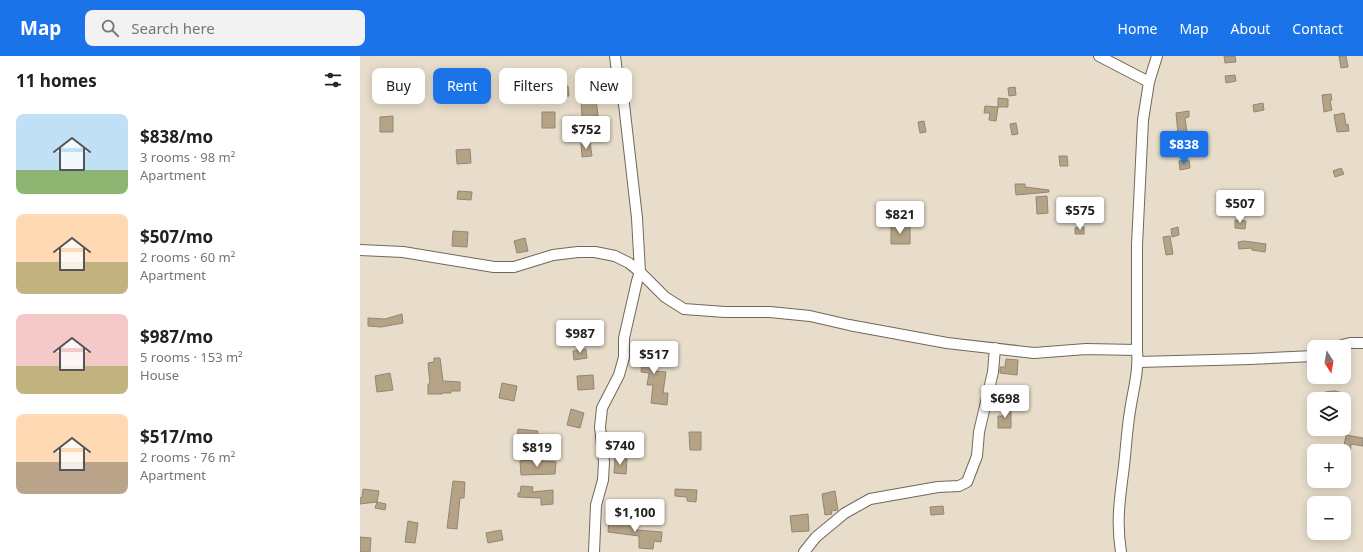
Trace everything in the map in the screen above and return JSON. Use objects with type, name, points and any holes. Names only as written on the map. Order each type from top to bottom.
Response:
[{"type":"street","points":[[594,552],[596,505],[603,480],[600,427],[602,408],[619,375],[624,357],[624,338],[640,272],[637,218],[631,160],[624,104],[618,80],[615,56]]},
{"type":"street","points":[[1099,56],[1149,82]]},
{"type":"street","points":[[1121,552],[1118,532],[1119,501],[1130,411],[1138,362],[1137,245],[1142,128],[1149,82],[1157,56]]},
{"type":"street","points":[[360,250],[403,252],[494,267],[514,267],[553,255],[578,252],[595,252],[615,256],[629,264],[640,272],[665,297],[684,309],[725,312],[770,312],[810,316],[849,325],[947,342],[1034,353],[1086,349],[1137,350]]},
{"type":"street","points":[[1351,343],[1363,343]]},
{"type":"street","points":[[804,552],[816,537],[845,512],[870,499],[938,487],[959,486],[967,482],[977,456],[979,432],[993,372],[995,348]]},
{"type":"street","points":[[1138,362],[1252,360],[1307,356]]},
{"type":"building","points":[[1224,56],[1235,56],[1236,62],[1225,63]]},
{"type":"building","points":[[1339,56],[1346,56],[1348,67],[1341,68]]},
{"type":"building","points":[[1235,75],[1236,81],[1226,83],[1225,76]]},
{"type":"building","points":[[567,86],[568,86],[569,96],[567,96]]},
{"type":"building","points":[[1015,87],[1016,95],[1009,96],[1008,88]]},
{"type":"building","points":[[1331,94],[1332,100],[1330,100],[1332,110],[1324,112],[1322,95]]},
{"type":"building","points":[[998,98],[1008,99],[1008,107],[998,107]]},
{"type":"building","points":[[1263,103],[1264,110],[1254,112],[1253,105]]},
{"type":"building","points":[[581,104],[597,104],[598,116],[582,117]]},
{"type":"building","points":[[985,106],[998,107],[996,121],[989,120],[990,113],[984,113]]},
{"type":"building","points":[[1189,111],[1189,117],[1185,118],[1187,133],[1178,134],[1176,113]]},
{"type":"building","points":[[542,112],[555,112],[555,128],[542,128]]},
{"type":"building","points":[[1344,113],[1346,125],[1348,124],[1349,131],[1337,132],[1334,115]]},
{"type":"building","points":[[393,116],[393,132],[380,132],[380,117]]},
{"type":"building","points":[[924,121],[926,132],[920,133],[918,122]]},
{"type":"building","points":[[1016,123],[1018,134],[1012,135],[1010,124]]},
{"type":"building","points":[[590,142],[592,156],[582,157],[581,144]]},
{"type":"building","points":[[470,149],[471,163],[457,164],[456,150]]},
{"type":"building","points":[[1059,156],[1067,156],[1068,166],[1060,166]]},
{"type":"building","points":[[1189,160],[1190,168],[1180,170],[1179,161]]},
{"type":"building","points":[[1341,168],[1344,174],[1335,177],[1333,171]]},
{"type":"building","points":[[1015,184],[1025,184],[1025,187],[1049,190],[1049,192],[1016,195]]},
{"type":"building","points":[[458,191],[472,192],[471,200],[457,199]]},
{"type":"building","points":[[1047,196],[1048,213],[1037,214],[1036,197]]},
{"type":"building","points":[[1235,220],[1246,221],[1245,229],[1235,228]]},
{"type":"building","points":[[891,226],[910,226],[910,244],[891,244]]},
{"type":"building","points":[[1084,227],[1084,234],[1075,234],[1075,228]]},
{"type":"building","points":[[1178,227],[1179,235],[1172,237],[1171,229]]},
{"type":"building","points":[[453,231],[468,232],[467,247],[452,246]]},
{"type":"building","points":[[1170,236],[1173,254],[1166,255],[1163,237]]},
{"type":"building","points":[[525,238],[528,251],[517,253],[514,241]]},
{"type":"building","points":[[1244,241],[1266,244],[1265,252],[1252,250],[1252,248],[1239,249],[1238,242]]},
{"type":"building","points":[[402,314],[403,323],[381,327],[368,326],[368,318],[385,319]]},
{"type":"building","points":[[645,344],[659,346],[655,371],[666,372],[663,393],[668,393],[667,405],[651,403],[653,385],[647,385],[649,373],[641,372]]},
{"type":"building","points":[[586,349],[587,358],[574,360],[573,351]]},
{"type":"building","points":[[434,358],[440,358],[443,381],[460,382],[460,391],[451,391],[451,393],[442,394],[428,394],[428,384],[430,384],[428,363],[434,362]]},
{"type":"building","points":[[1006,359],[1018,360],[1017,375],[1000,373],[1000,367],[1005,367]]},
{"type":"building","points":[[390,373],[393,390],[377,392],[375,376]]},
{"type":"building","points":[[593,375],[594,389],[578,390],[577,376]]},
{"type":"building","points":[[502,383],[517,386],[514,401],[499,398]]},
{"type":"building","points":[[1011,407],[1011,428],[998,428],[998,416],[1004,416],[1004,408]]},
{"type":"building","points":[[571,409],[584,413],[580,428],[567,425]]},
{"type":"building","points":[[518,429],[538,431],[537,442],[517,440]]},
{"type":"building","points":[[689,432],[701,432],[701,450],[690,450]]},
{"type":"building","points":[[1346,436],[1363,438],[1363,446],[1344,444]]},
{"type":"building","points":[[615,458],[627,459],[626,474],[614,473]]},
{"type":"building","points":[[531,460],[556,462],[555,474],[521,475],[520,461]]},
{"type":"building","points":[[453,481],[465,482],[464,498],[460,498],[457,529],[447,528]]},
{"type":"building","points":[[521,486],[533,487],[532,492],[553,490],[553,504],[541,505],[541,498],[518,497]]},
{"type":"building","points":[[363,489],[379,491],[377,502],[360,504]]},
{"type":"building","points":[[675,489],[697,490],[696,502],[687,501],[687,497],[675,496]]},
{"type":"building","points":[[835,491],[838,510],[831,511],[832,514],[825,515],[822,494]]},
{"type":"building","points":[[377,502],[386,504],[385,510],[375,508]]},
{"type":"building","points":[[943,506],[944,514],[931,515],[930,507]]},
{"type":"building","points":[[808,514],[809,531],[792,532],[790,516]]},
{"type":"building","points":[[609,519],[637,523],[636,530],[662,532],[661,542],[654,541],[653,549],[639,548],[639,536],[608,532]]},
{"type":"building","points":[[408,521],[418,523],[415,543],[405,542]]},
{"type":"building","points":[[501,530],[503,540],[488,543],[486,533]]},
{"type":"building","points":[[360,537],[371,538],[370,552],[360,552]]}]
